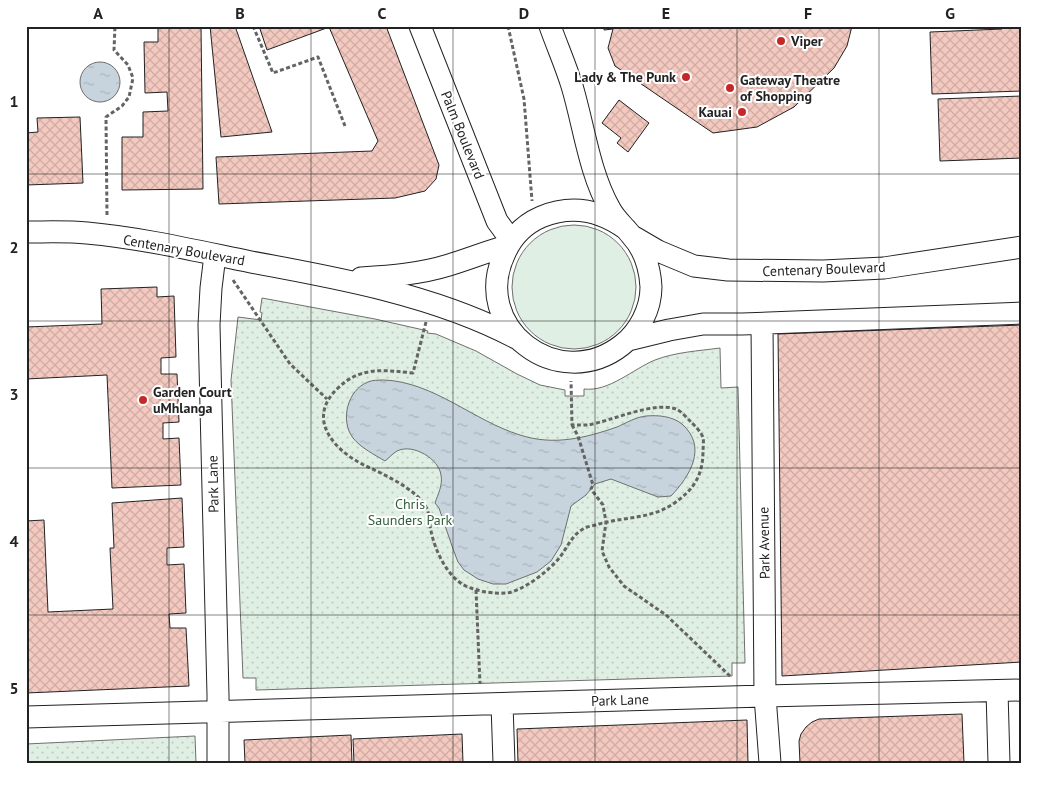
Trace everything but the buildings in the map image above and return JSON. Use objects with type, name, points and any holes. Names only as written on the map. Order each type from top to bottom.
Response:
[{"type":"street","name":"Palm Boulevard","points":[[420,26],[497,221],[510,242]]},
{"type":"street","points":[[550,26],[572,85],[602,191],[610,209],[629,232],[640,247],[650,274],[651,289],[644,316],[637,329],[628,340],[614,351],[598,359],[581,363],[563,362],[546,358],[530,350],[516,338],[502,314],[496,286],[498,272],[510,242],[524,228],[537,218],[567,209],[599,213],[613,220],[629,232]]},
{"type":"street","name":"Centenary Boulevard","points":[[26,232],[86,233],[107,236],[341,279],[431,304],[495,327],[516,338]]},
{"type":"street","name":"Centenary Boulevard","points":[[629,232],[658,251],[694,266],[728,270],[823,272],[884,268],[1022,247]]},
{"type":"street","name":"Centenary Boulevard","points":[[341,279],[397,276],[421,272],[448,265],[510,242]]},
{"type":"street","name":"Park Lane","points":[[215,255],[211,288],[210,325],[218,763]]},
{"type":"street","points":[[628,340],[703,324],[762,324],[1022,313]]},
{"type":"street","name":"Park Avenue","points":[[762,324],[758,696],[770,763]]},
{"type":"street","name":"Park Lane","points":[[26,717],[1022,690]]},
{"type":"street","points":[[997,691],[999,763]]},
{"type":"street","points":[[491,704],[504,763]]},
{"type":"path","points":[[107,236],[106,117],[122,106],[129,97],[133,78],[128,65],[114,50],[115,26]]},
{"type":"path","points":[[253,26],[273,73],[318,57],[344,126]]},
{"type":"path","points":[[508,26],[524,99],[532,205],[537,204]]},
{"type":"path","points":[[215,255],[290,364],[327,400]]},
{"type":"path","points":[[431,304],[413,373],[387,370],[365,371],[338,387],[327,400],[324,415],[326,432],[336,447],[352,459],[380,472],[409,490],[422,501],[427,509],[437,552],[451,574],[467,588],[509,593],[543,574],[559,558],[572,539],[583,529],[606,522],[650,514],[672,504],[700,476],[703,465],[703,438],[690,420],[676,409],[657,407],[589,424],[572,425]]},
{"type":"path","points":[[571,362],[572,425],[578,436],[593,485],[591,489],[603,505],[606,522],[602,551],[609,567],[624,586],[666,615],[758,696]]},
{"type":"path","points":[[476,590],[491,704]]},
{"type":"green space","points":[[574,225],[598,229],[618,243],[632,263],[636,287],[632,311],[618,331],[598,345],[574,349],[550,345],[530,331],[516,311],[512,287],[516,263],[530,243],[550,229]]},
{"type":"green space","name":"Chris Saunders Park","points":[[262,298],[428,331],[427,333],[436,334],[476,351],[540,385],[565,390],[565,396],[584,396],[584,389],[593,389],[612,384],[663,357],[720,348],[721,388],[738,387],[745,663],[732,663],[732,676],[256,690],[256,678],[243,678],[231,380],[238,317],[261,320]]},
{"type":"green space","points":[[195,736],[196,763],[26,763],[26,744]]},
{"type":"water","points":[[104,62],[111,65],[117,71],[120,82],[119,90],[111,99],[104,102],[96,102],[89,99],[81,90],[80,78],[83,71],[92,63]]},
{"type":"water","points":[[384,380],[420,387],[503,429],[545,440],[581,437],[617,427],[642,417],[669,418],[678,421],[690,433],[694,442],[695,452],[693,461],[684,480],[671,496],[658,497],[611,479],[595,484],[586,495],[571,506],[561,545],[551,561],[537,572],[506,584],[493,584],[478,579],[464,570],[458,562],[439,508],[435,503],[441,482],[441,475],[436,463],[424,454],[410,449],[397,451],[385,461],[360,445],[349,431],[346,415],[355,392],[370,381]]},
{"type":"place","name":"Viper","points":[[781,41]]},
{"type":"place","name":"Lady & The Punk","points":[[686,77]]},
{"type":"place","name":"Gateway Theatre of Shopping","points":[[730,88]]},
{"type":"place","name":"Kauai","points":[[742,112]]},
{"type":"place","name":"Garden Court uMhlanga","points":[[143,400]]}]
